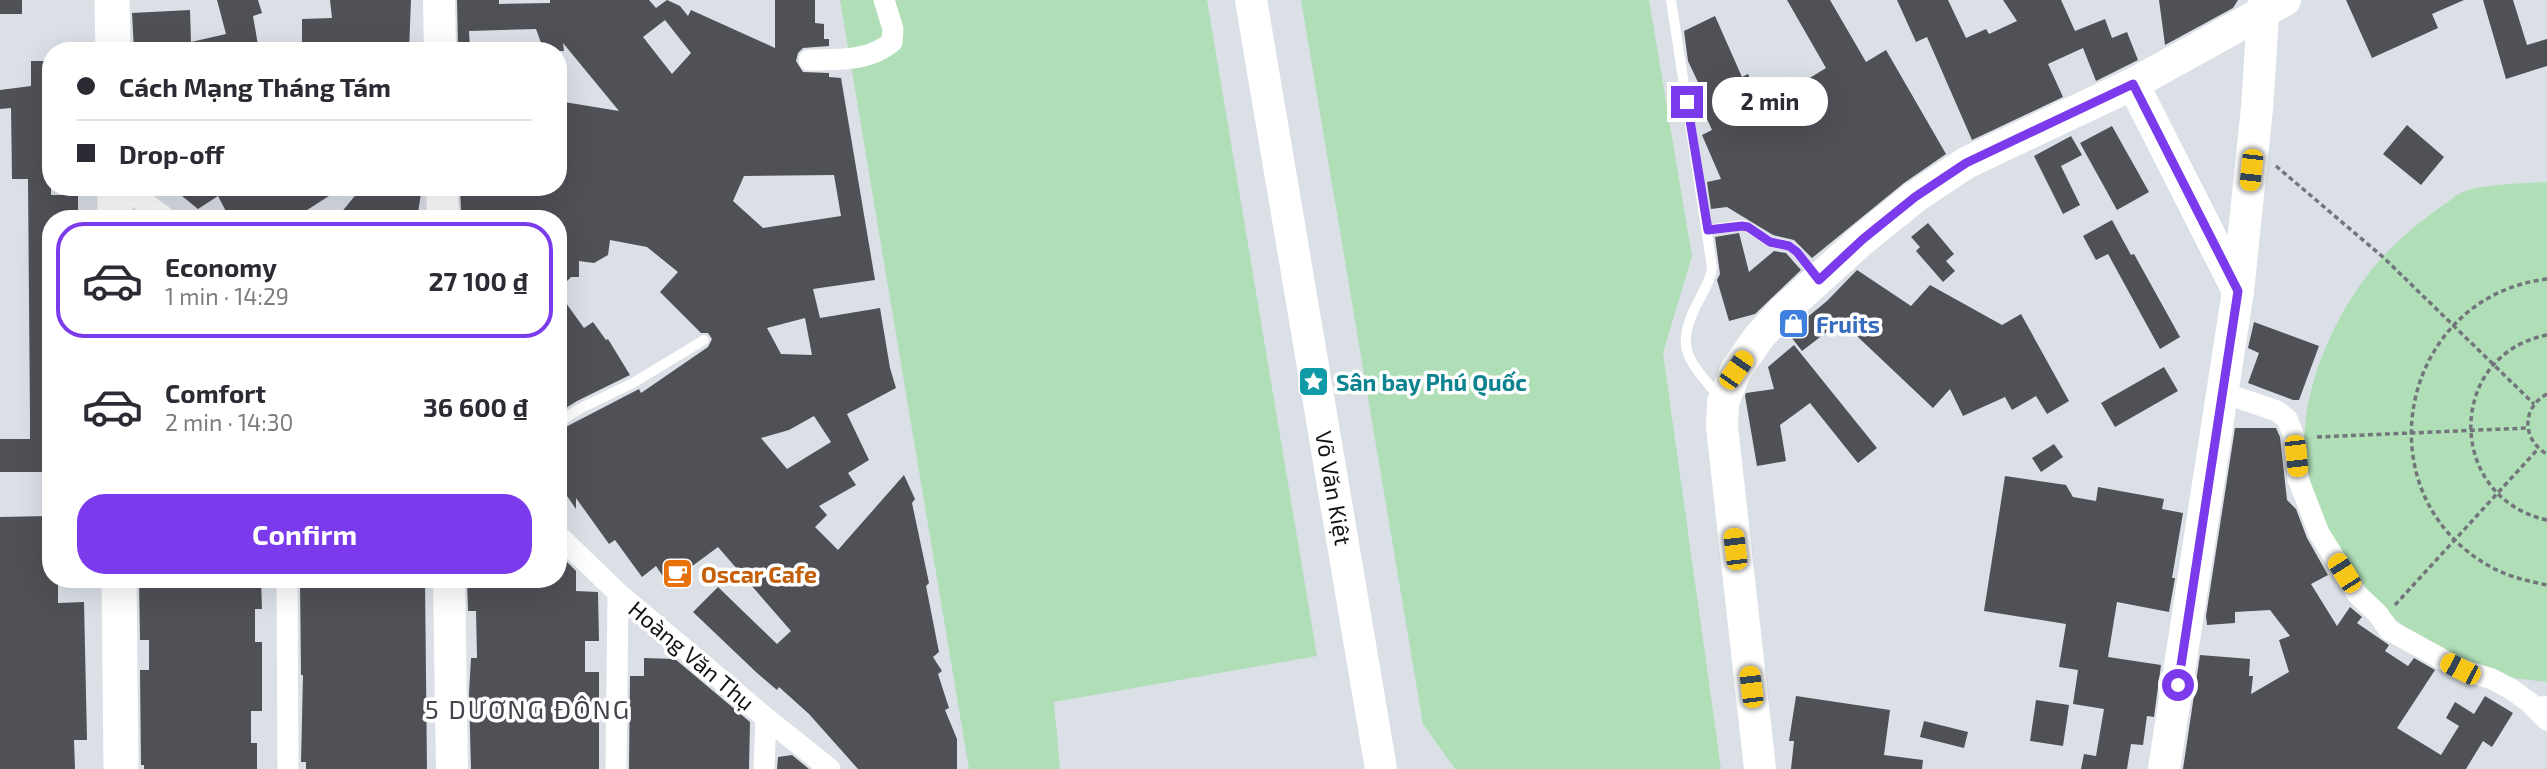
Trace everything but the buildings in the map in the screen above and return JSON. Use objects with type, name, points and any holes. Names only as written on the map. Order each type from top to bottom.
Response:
[{"type":"main road","points":[[112,0],[113,42]]},
{"type":"main road","points":[[119,588],[121,769]]},
{"type":"street","points":[[439,0],[440,42]]},
{"type":"street","points":[[809,60],[864,58],[884,49],[892,42],[893,29],[884,0]]},
{"type":"street","name":"Võ Văn Kiệt","points":[[1251,0],[1381,769]]},
{"type":"street","points":[[1760,769],[1722,427],[1723,402],[1736,370],[1759,337],[1782,312],[1863,239],[1915,197],[1966,163],[2133,84],[2270,5]]},
{"type":"street","points":[[2164,769],[2224,393],[2270,5]]},
{"type":"street","points":[[2133,84],[2238,291]]},
{"type":"street","points":[[136,196],[155,210]]},
{"type":"street","points":[[2224,393],[2277,411],[2287,419],[2294,434],[2298,479],[2319,533],[2357,594],[2378,614],[2389,630],[2460,669],[2492,679],[2538,702],[2547,720]]},
{"type":"street","name":"Hoàng Văn Thụ","points":[[567,544],[618,593],[830,769]]},
{"type":"street","points":[[287,588],[288,769]]},
{"type":"street","points":[[449,588],[452,769]]},
{"type":"street","points":[[616,769],[618,593]]},
{"type":"street","points":[[764,769],[766,718]]},
{"type":"lane","points":[[1671,0],[1708,230],[1711,277],[1690,317],[1685,332],[1685,345],[1690,362],[1723,402]]},
{"type":"lane","points":[[1708,230],[1748,227],[1770,242],[1789,246],[1819,280]]},
{"type":"lane","points":[[567,417],[633,383],[704,340]]},
{"type":"path","points":[[2253,146],[2382,257],[2534,404]]},
{"type":"path","points":[[2547,279],[2508,288],[2484,300],[2453,326],[2430,356],[2419,381],[2413,406],[2411,434],[2415,470],[2426,500],[2443,527],[2465,550],[2492,568],[2521,580],[2547,585]]},
{"type":"path","points":[[2547,335],[2518,345],[2493,366],[2478,387],[2472,406],[2470,431],[2477,463],[2498,494],[2527,514],[2547,520]]},
{"type":"path","points":[[2547,394],[2534,404],[2527,420],[2533,443],[2547,454]]},
{"type":"path","points":[[2317,437],[2527,428]]},
{"type":"path","points":[[2392,608],[2538,449]]},
{"type":"green space","points":[[840,0],[1207,0],[1317,656],[1054,702],[1060,769],[969,769]]},
{"type":"green space","points":[[1301,0],[1649,0],[1692,256],[1663,353],[1721,769],[1455,769],[1423,724]]},
{"type":"green space","points":[[2547,182],[2547,682],[2502,675],[2444,652],[2406,628],[2374,598],[2347,566],[2323,525],[2308,472],[2305,431],[2312,386],[2328,341],[2349,301],[2389,250],[2421,221],[2461,193],[2492,186]]},
{"type":"place","name":"Fruits","points":[[1793,324]]},
{"type":"place","name":"Sân bay Phú Quốc","points":[[1313,382]]},
{"type":"place","name":"Oscar Cafe","points":[[678,574]]},
{"type":"district","name":"5 DƯƠNG ĐÔNG","points":[[528,708]]},
{"type":"route","points":[[1687,102],[1708,230],[1748,227],[1770,242],[1789,246],[1819,280],[1863,239],[1915,197],[1966,163],[2133,84],[2238,291],[2178,685]]}]
